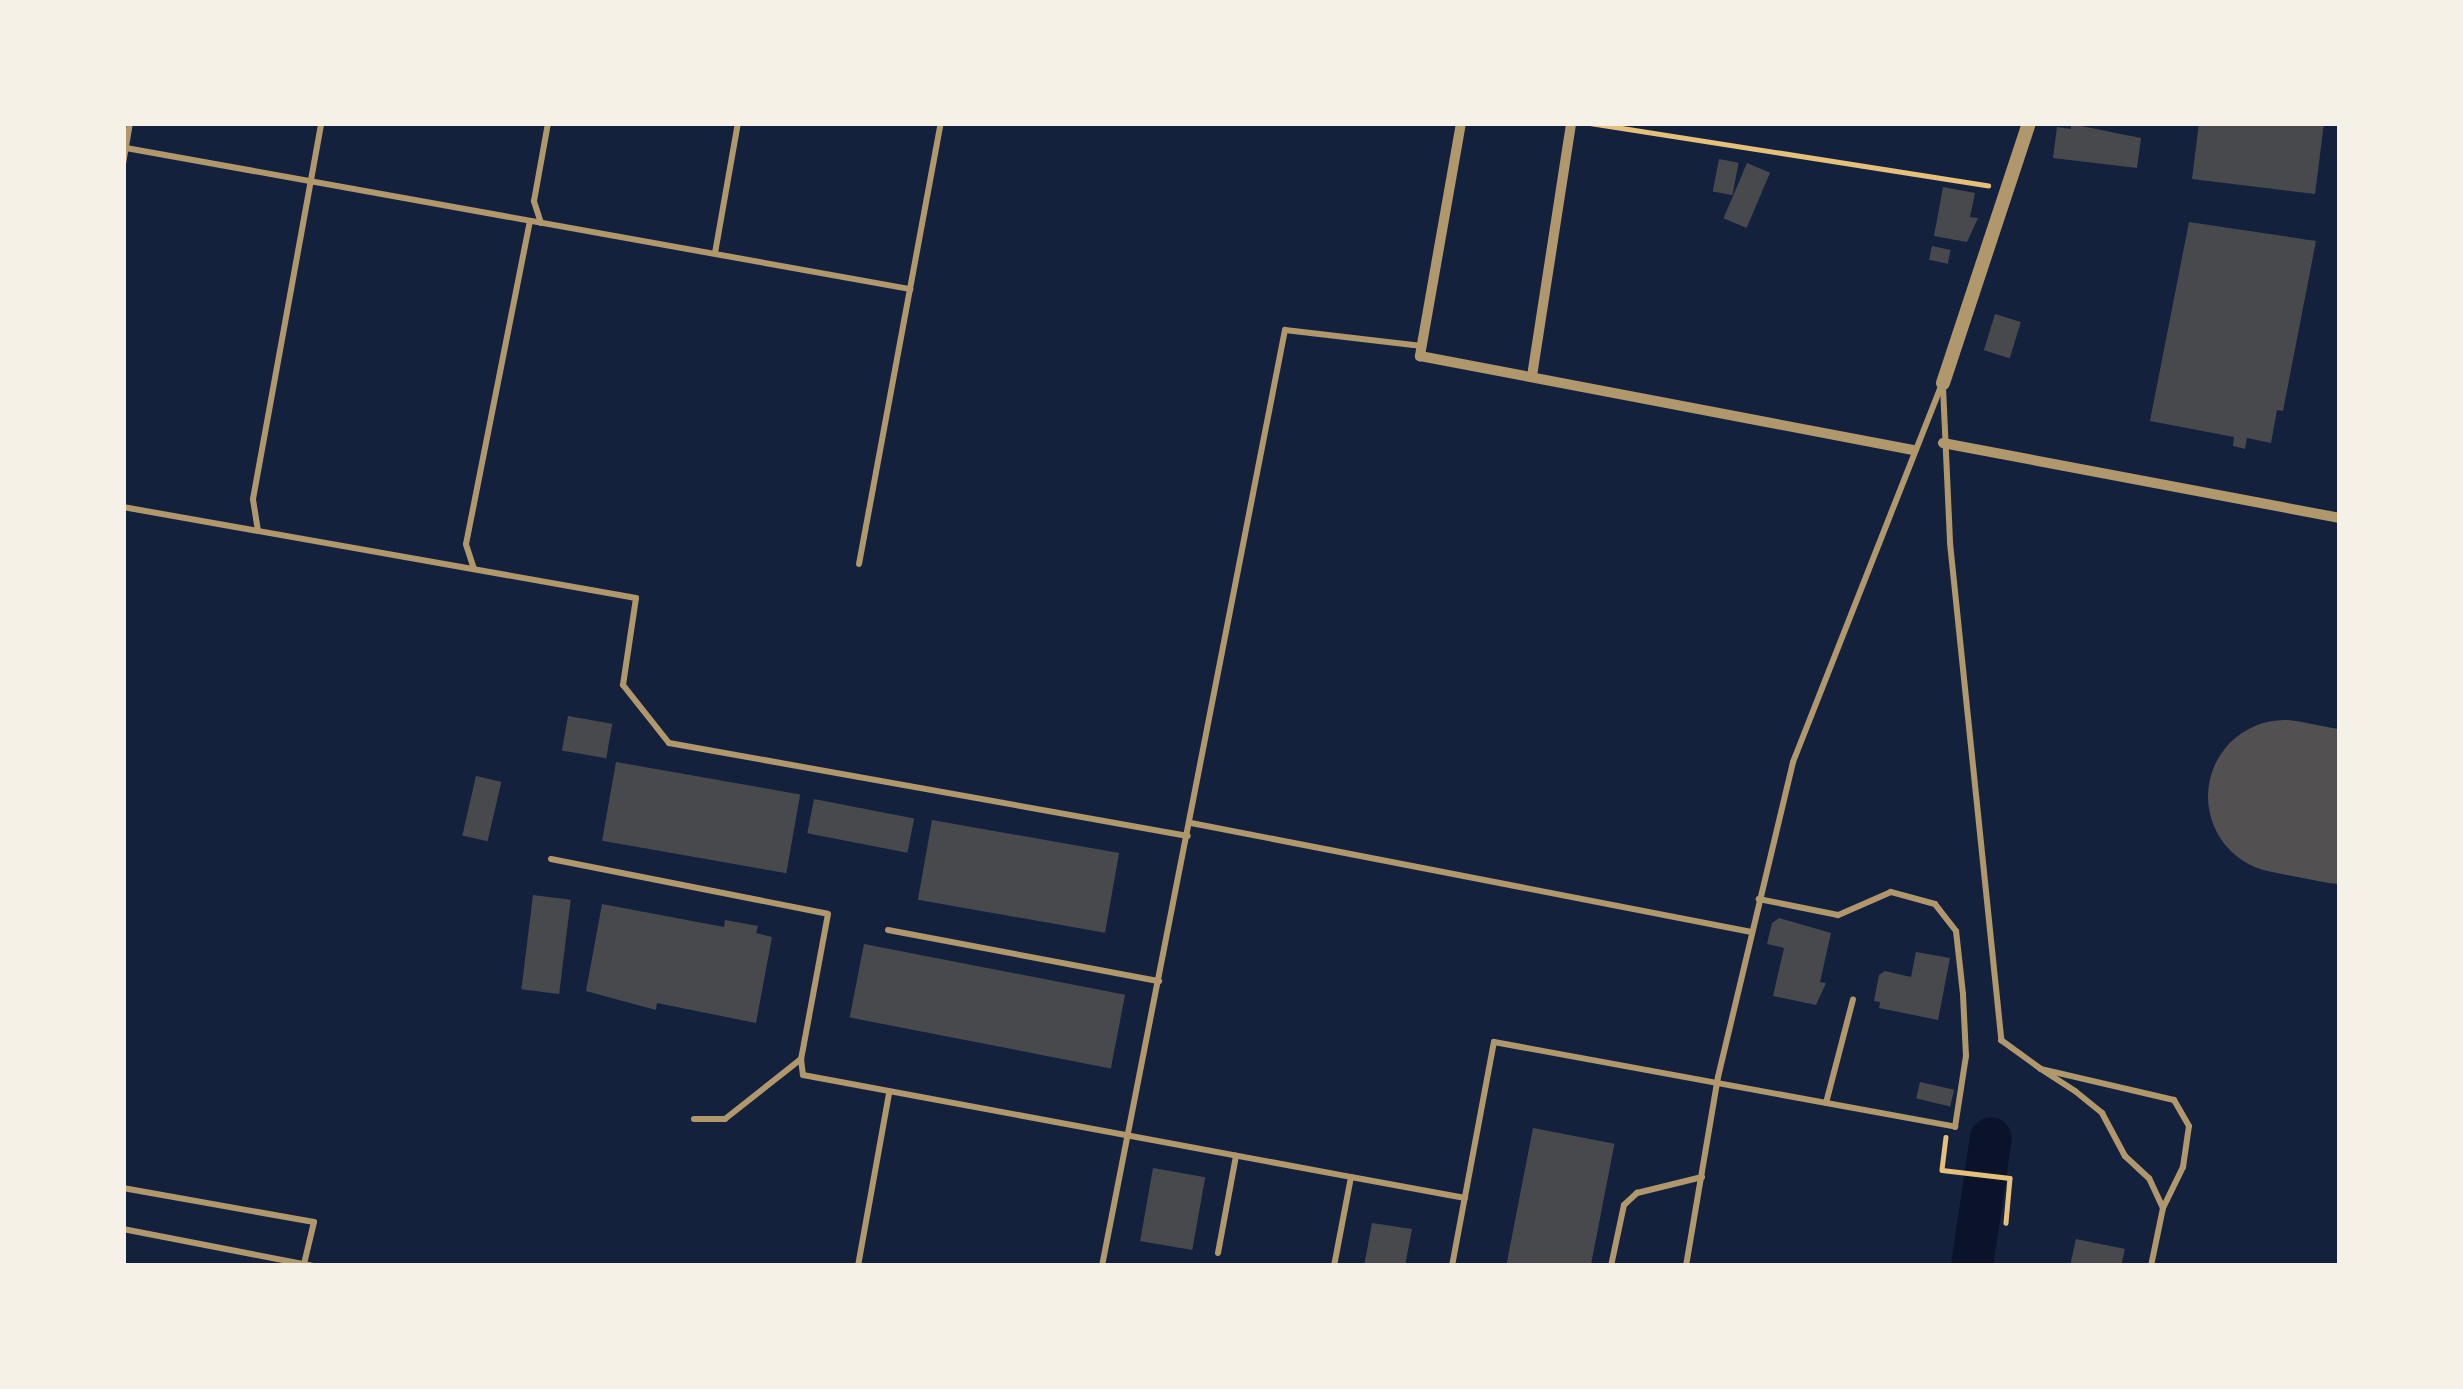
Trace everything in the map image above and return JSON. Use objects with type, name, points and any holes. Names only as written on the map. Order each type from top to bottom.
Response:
[{"type":"street","points":[[1461,123],[1420,356],[1913,450]]},
{"type":"street","points":[[1532,376],[1571,123]]},
{"type":"street","points":[[1943,383],[2029,123]]},
{"type":"street","points":[[1943,443],[2340,518]]},
{"type":"lane","points":[[123,164],[130,123]]},
{"type":"lane","points":[[258,531],[254,499],[321,123]]},
{"type":"lane","points":[[541,223],[534,201],[548,123]]},
{"type":"lane","points":[[715,254],[738,123]]},
{"type":"lane","points":[[859,564],[941,123]]},
{"type":"lane","points":[[126,148],[910,289]]},
{"type":"lane","points":[[475,569],[466,544],[530,220]]},
{"type":"lane","points":[[1102,1266],[1285,329],[1422,346]]},
{"type":"lane","points":[[1943,383],[1943,443],[2001,1040],[2102,1113],[2125,1156],[2149,1178],[2163,1208]]},
{"type":"lane","points":[[1686,1266],[1751,932],[1818,689],[1943,383]]},
{"type":"lane","points":[[123,507],[636,598],[623,685],[669,742],[1188,836]]},
{"type":"lane","points":[[1191,823],[1751,932]]},
{"type":"lane","points":[[551,859],[828,914],[801,1059],[803,1076],[1465,1198]]},
{"type":"lane","points":[[1452,1266],[1494,1042],[1955,1127],[1966,1056],[1964,994],[1956,931],[1935,904],[1891,892],[1838,915],[1759,899]]},
{"type":"lane","points":[[888,930],[1159,981]]},
{"type":"lane","points":[[1826,1103],[1853,999]]},
{"type":"lane","points":[[694,1119],[724,1119],[801,1059]]},
{"type":"lane","points":[[2041,1069],[2174,1100],[2189,1126],[2183,1167],[2163,1208],[2151,1266]]},
{"type":"lane","points":[[858,1266],[889,1093]]},
{"type":"lane","points":[[1218,1253],[1236,1156]]},
{"type":"lane","points":[[1334,1266],[1351,1177]]},
{"type":"lane","points":[[1611,1266],[1624,1205],[1637,1193],[1702,1177]]},
{"type":"lane","points":[[123,1188],[314,1222],[309,1265],[123,1229]]},
{"type":"lane","points":[[227,1266],[230,1250]]},
{"type":"path","points":[[1590,123],[1979,185],[2012,185]]},
{"type":"path","points":[[1947,1125],[1942,1170],[2010,1178],[2006,1223]]},
{"type":"building","points":[[2199,123],[2324,123],[2315,194],[2192,179]]},
{"type":"building","points":[[2071,124],[2141,138],[2137,168],[2053,158],[2057,127],[2071,129]]},
{"type":"building","points":[[1719,159],[1739,163],[1732,195],[1713,191]]},
{"type":"building","points":[[1747,163],[1770,173],[1747,228],[1724,218]]},
{"type":"building","points":[[1943,187],[1975,193],[1970,217],[1978,218],[1967,242],[1934,236]]},
{"type":"building","points":[[2189,222],[2316,241],[2283,411],[2277,410],[2271,443],[2247,438],[2245,449],[2233,446],[2234,437],[2150,421]]},
{"type":"building","points":[[1932,246],[1951,250],[1948,264],[1929,260]]},
{"type":"building","points":[[1995,314],[2021,322],[2010,358],[1984,350]]},
{"type":"building","points":[[568,716],[612,724],[606,758],[562,750]]},
{"type":"building","points":[[616,762],[800,794],[786,873],[602,841]]},
{"type":"building","points":[[476,776],[501,782],[488,841],[462,835]]},
{"type":"building","points":[[814,799],[914,818],[907,853],[807,833]]},
{"type":"building","points":[[932,820],[1119,853],[1105,933],[918,900]]},
{"type":"building","points":[[533,895],[571,900],[559,994],[521,989]]},
{"type":"building","points":[[602,904],[724,927],[725,920],[758,926],[756,933],[772,937],[756,1023],[657,1003],[656,1010],[586,991]]},
{"type":"building","points":[[1779,918],[1831,933],[1820,982],[1826,983],[1816,1005],[1773,996],[1784,948],[1767,944],[1772,923]]},
{"type":"building","points":[[864,944],[1125,995],[1111,1068],[850,1018]]},
{"type":"building","points":[[1916,952],[1950,958],[1938,1020],[1879,1008],[1880,1002],[1874,1001],[1879,975],[1885,971],[1911,977]]},
{"type":"building","points":[[1920,1082],[1954,1090],[1950,1106],[1916,1099]]},
{"type":"building","points":[[1533,1128],[1614,1144],[1591,1266],[1506,1265]]},
{"type":"building","points":[[1153,1168],[1205,1177],[1192,1250],[1140,1241]]},
{"type":"building","points":[[1372,1223],[1412,1229],[1405,1266],[1364,1266]]},
{"type":"building","points":[[2076,1239],[2125,1249],[2121,1266],[2070,1266]]},
{"type":"waterway","points":[[1972,1266],[1991,1138]]},
{"type":"runway","points":[[2284,796],[2340,807]]}]
